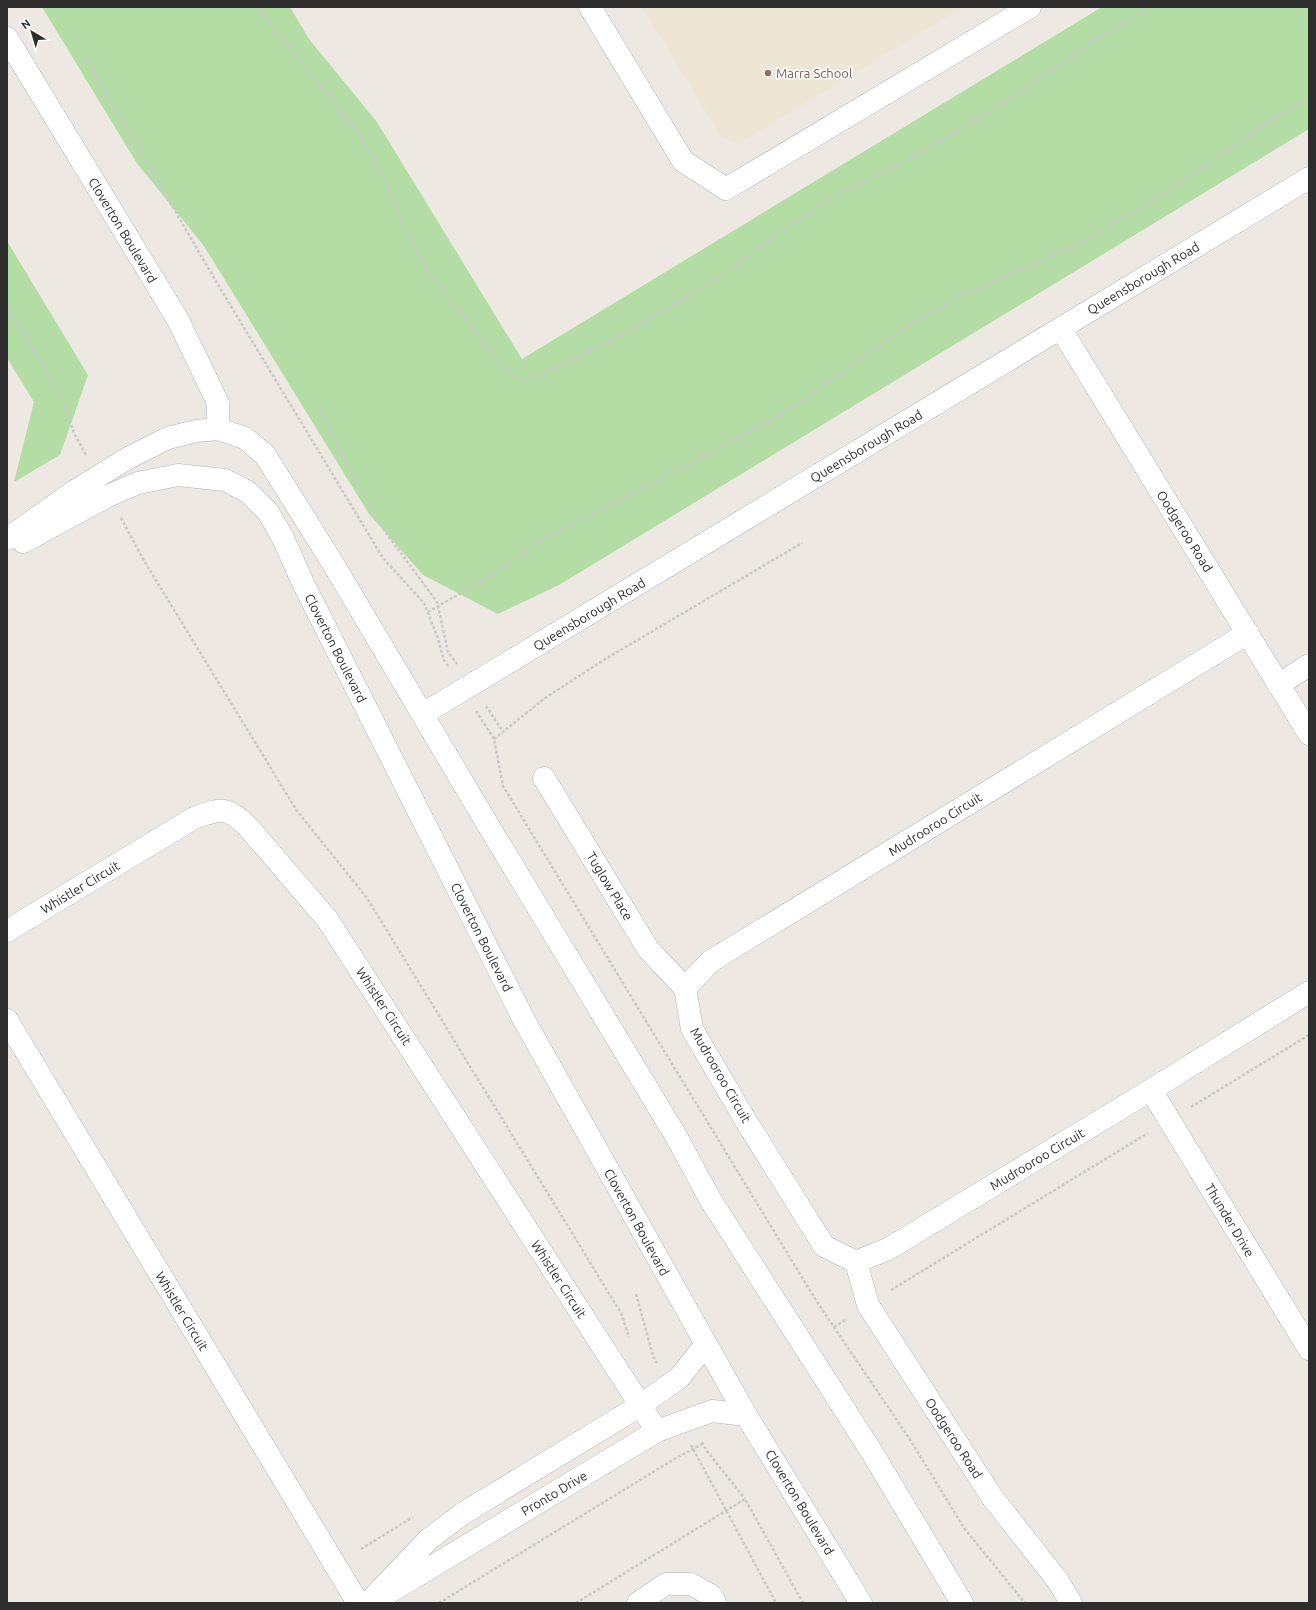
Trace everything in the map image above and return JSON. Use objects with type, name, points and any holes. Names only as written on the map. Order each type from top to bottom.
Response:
[{"type":"street","points":[[590,7],[683,161],[726,189],[1030,7]]},
{"type":"street","name":"Cloverton Boulevard","points":[[7,38],[178,320],[218,403],[218,429]]},
{"type":"street","name":"Queensborough Road","points":[[423,714],[1309,178]]},
{"type":"street","name":"Oodgeroo Road","points":[[1061,329],[1309,734]]},
{"type":"street","points":[[7,539],[97,477],[128,458],[168,438],[196,431],[218,429],[245,438],[265,455],[332,562],[491,830],[676,1136],[710,1199],[877,1460],[962,1603]]},
{"type":"street","name":"Cloverton Boulevard","points":[[7,551],[108,496],[138,483],[171,476],[178,475],[225,480],[248,492],[268,512],[283,538],[303,583],[524,1020],[746,1415],[862,1603]]},
{"type":"street","name":"Mudrooroo Circuit","points":[[1248,633],[712,961],[684,988],[692,1028],[746,1121],[824,1246],[856,1262],[888,1249],[1151,1090],[1309,992]]},
{"type":"street","points":[[1278,685],[1309,666]]},
{"type":"street","name":"Tuglow Place","points":[[544,778],[648,949],[684,988]]},
{"type":"street","name":"Whistler Circuit","points":[[7,931],[194,818],[213,811],[222,810],[236,815],[327,919],[658,1431]]},
{"type":"street","name":"Whistler Circuit","points":[[7,1020],[358,1603]]},
{"type":"street","name":"Thunder Drive","points":[[1151,1090],[1309,1349]]},
{"type":"street","name":"Oodgeroo Road","points":[[856,1262],[868,1305],[992,1497],[1058,1581],[1071,1603]]},
{"type":"street","points":[[368,1603],[429,1539],[462,1514],[641,1405],[679,1378],[706,1344]]},
{"type":"street","name":"Pronto Drive","points":[[372,1603],[658,1431],[712,1411],[746,1415]]},
{"type":"street","points":[[638,1603],[666,1584],[691,1584],[712,1596],[715,1603]]},
{"type":"path","points":[[257,7],[356,131],[382,175],[405,229],[427,269],[498,362],[518,380],[538,376],[620,336],[699,289],[836,195],[918,156],[1008,100],[1097,39],[1150,7]]},
{"type":"path","points":[[87,60],[213,276],[383,558],[424,603],[438,636],[444,660],[504,732]]},
{"type":"path","points":[[428,612],[485,579],[550,536],[694,462],[789,410],[902,330],[959,297],[1088,240],[1178,185],[1266,124],[1309,97]]},
{"type":"path","points":[[7,307],[62,397],[74,433],[97,477]]},
{"type":"path","points":[[320,409],[344,458],[384,530],[437,602],[448,652],[494,740],[503,786],[812,1295],[911,1442],[964,1528],[1025,1603]]},
{"type":"path","points":[[108,496],[143,559],[297,811],[367,898],[621,1313],[631,1343]]},
{"type":"path","points":[[494,740],[546,698],[607,658],[802,543]]},
{"type":"path","points":[[834,1328],[868,1305],[1309,1035]]},
{"type":"path","points":[[679,1423],[776,1603]]},
{"type":"path","points":[[439,1603],[703,1444]]},
{"type":"path","points":[[576,1603],[745,1500],[803,1603]]},
{"type":"shaded area","name":"Marra School","points":[[642,7],[963,7],[740,143],[722,138]]},
{"type":"green space","points":[[42,7],[290,7],[309,39],[377,122],[522,359],[1102,7],[1309,7],[1309,129],[559,585],[498,614],[423,575],[369,514],[204,246],[136,162]]},
{"type":"green space","points":[[7,241],[88,375],[60,455],[14,482],[34,402],[7,358]]},
{"type":"place","name":"Marra School","points":[[768,73]]}]
